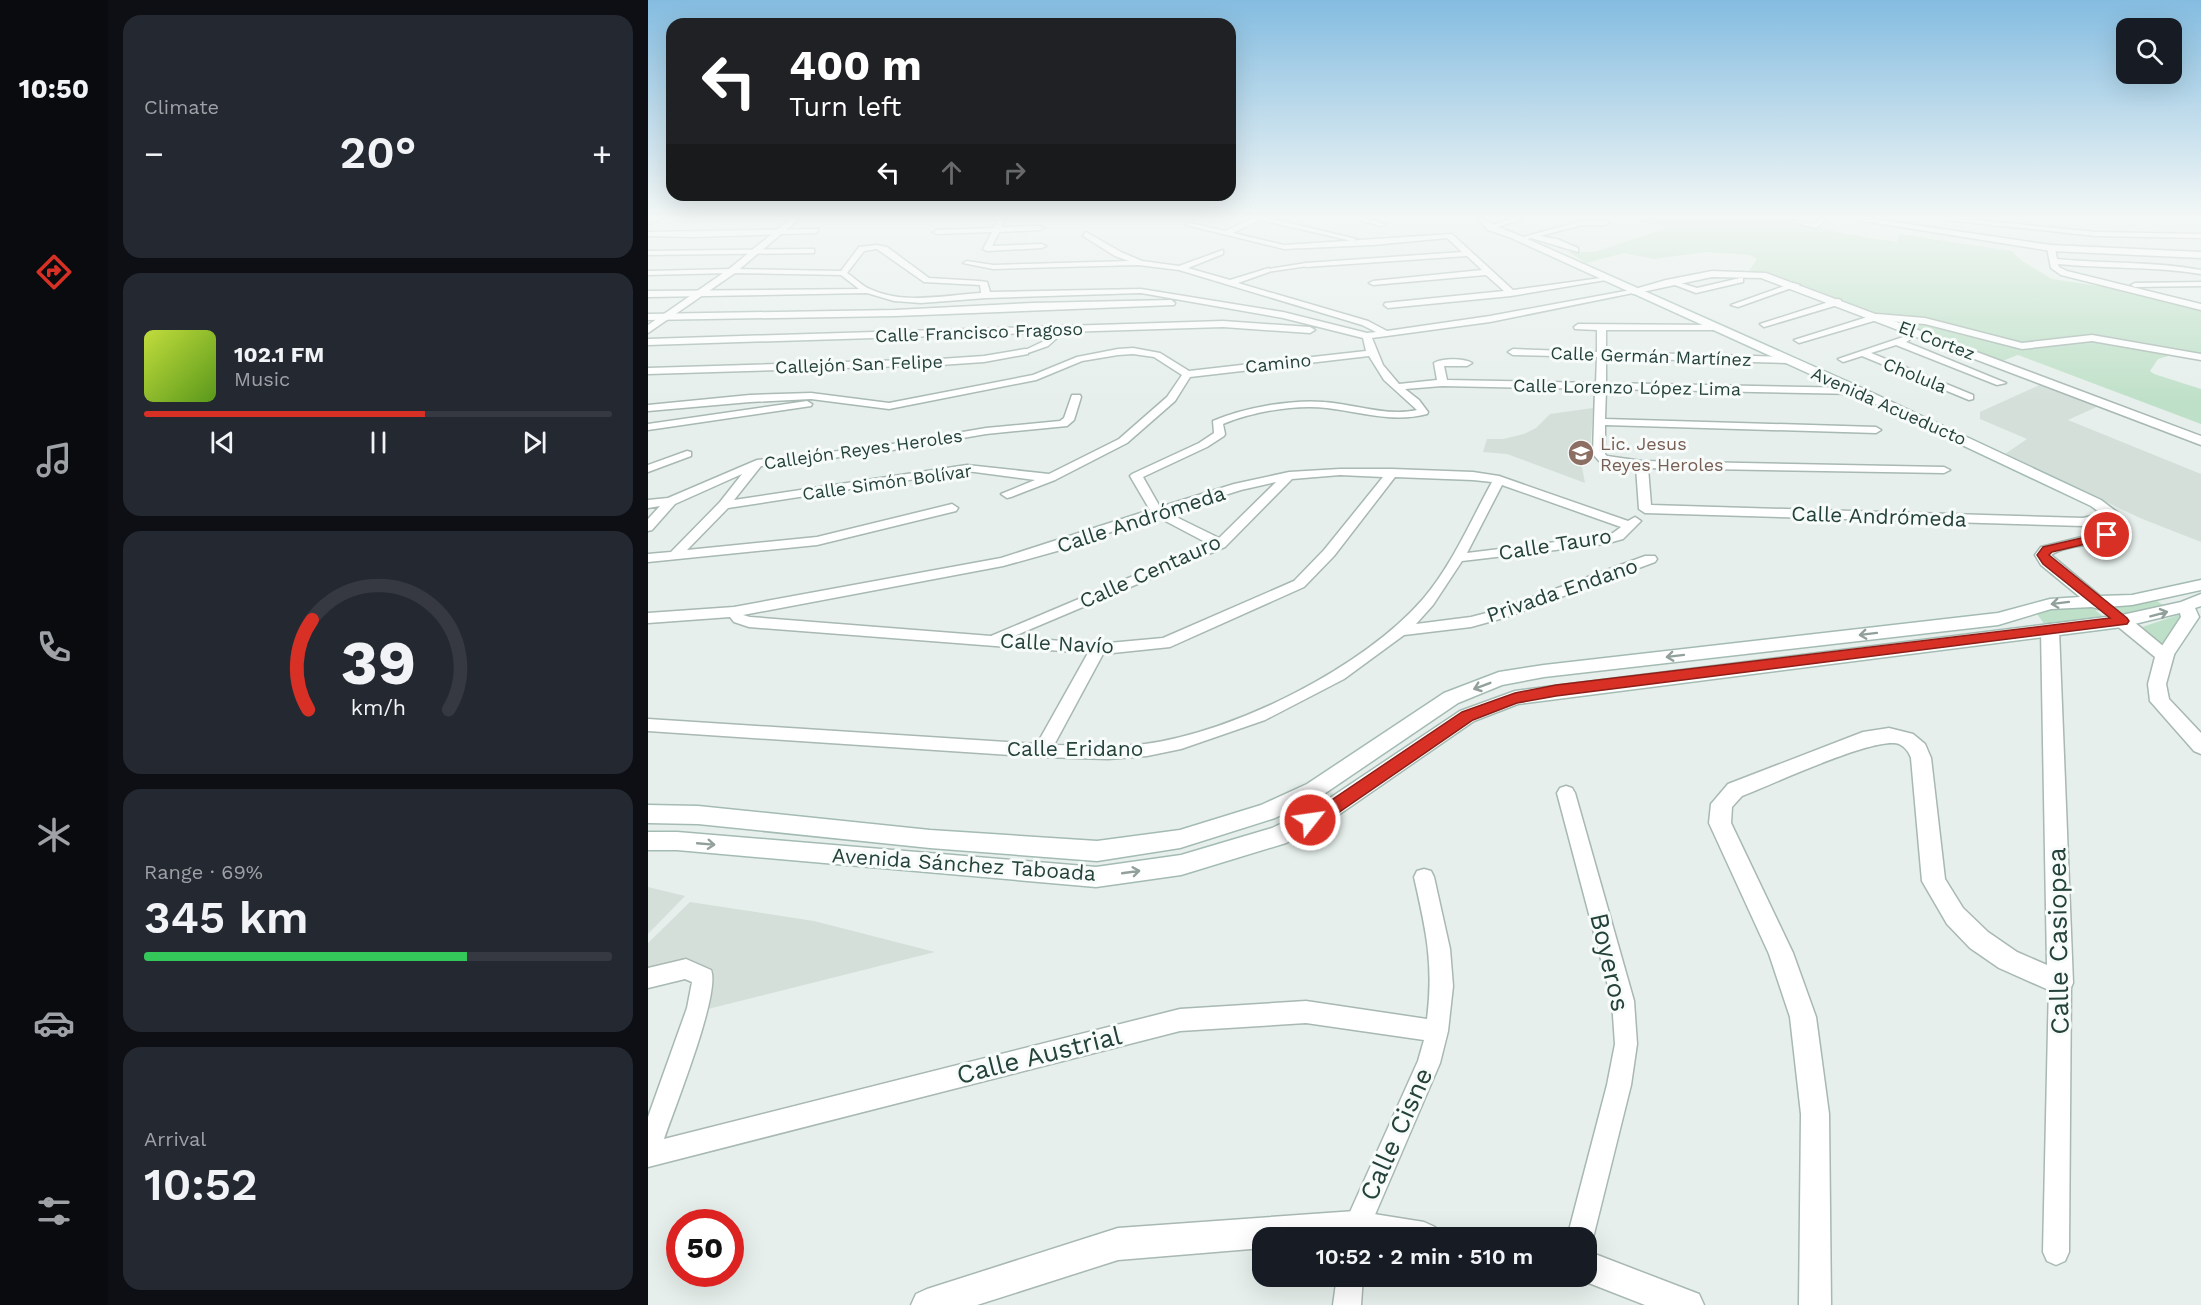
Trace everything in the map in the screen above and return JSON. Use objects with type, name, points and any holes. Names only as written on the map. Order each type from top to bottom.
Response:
[{"type":"main road","points":[[648,330],[720,280]]},
{"type":"main road","name":"Avenida Acueducto","points":[[1610,280],[2063,486],[2096,503],[2112,515]]},
{"type":"main road","name":"El Cortez","points":[[1633,291],[1679,280]]},
{"type":"main road","name":"El Cortez","points":[[1780,280],[2201,441]]},
{"type":"main road","points":[[2112,515],[2118,528],[2107,535],[2048,549],[2043,555],[2047,562],[2165,655]]},
{"type":"main road","name":"Avenida Sánchez Taboada","points":[[648,814],[698,815],[930,838],[1097,851],[1180,839],[1267,812],[1314,790],[1451,698],[1499,679],[1544,671],[1998,619],[2063,602],[2132,600],[2201,585]]},
{"type":"main road","points":[[2194,603],[2190,617],[2165,655],[2157,684],[2157,694],[2168,712],[2201,747]]},
{"type":"main road","name":"Avenida Sánchez Taboada","points":[[648,841],[688,842],[1096,876],[1181,865],[1278,836],[1317,817],[1467,716],[1515,698],[1567,689],[2122,621],[2194,603]]},
{"type":"main road","points":[[2030,610],[2034,620],[2050,630]]},
{"type":"main road","name":"Calle Casiopea","points":[[2050,630],[2060,983]]},
{"type":"main road","points":[[1815,1305],[1815,1114],[1803,1017],[1781,953],[1720,823],[1722,804],[1735,790],[1863,740],[1878,736],[1896,736],[1910,741],[1919,749],[1921,758],[1934,881],[1955,916],[1979,940],[2008,960],[2060,983]]},
{"type":"main road","points":[[927,1305],[1118,1244],[1252,1237]]},
{"type":"main road","points":[[1597,1271],[1688,1305]]},
{"type":"street","points":[[852,280],[867,291]]},
{"type":"street","points":[[927,280],[984,284],[986,295]]},
{"type":"street","points":[[1225,280],[1365,322],[1385,333]]},
{"type":"street","points":[[1233,282],[1239,280]]},
{"type":"street","points":[[1373,283],[1406,280]]},
{"type":"street","points":[[1497,280],[1511,293]]},
{"type":"street","points":[[1388,305],[1511,293],[1602,280]]},
{"type":"street","points":[[1671,282],[1696,291],[1740,280]]},
{"type":"street","points":[[2092,280],[2200,306]]},
{"type":"street","points":[[2113,285],[2201,284]]},
{"type":"street","points":[[1735,305],[1796,285]]},
{"type":"street","points":[[648,294],[867,291],[894,298],[921,300],[986,295],[1141,291],[1198,303],[1283,315],[1367,336],[1490,319],[1633,291]]},
{"type":"street","points":[[1764,324],[1838,302]]},
{"type":"street","points":[[648,317],[895,313],[1033,306],[1198,303]]},
{"type":"street","points":[[1223,324],[1228,307]]},
{"type":"street","points":[[1799,340],[1876,317],[1925,321],[2022,346],[2092,338],[2201,357]]},
{"type":"street","name":"Calle Francisco Fragoso","points":[[648,342],[1223,324],[1310,330]]},
{"type":"street","points":[[1578,327],[1714,328]]},
{"type":"street","points":[[1602,327],[1599,454],[1603,459],[1642,464],[1944,470]]},
{"type":"street","name":"Callejón San Felipe","points":[[648,371],[940,362],[984,358],[1025,352],[1045,344],[1063,329]]},
{"type":"street","points":[[1843,359],[1920,334]]},
{"type":"street","points":[[1220,544],[1156,512],[1136,476],[1203,445],[1220,434],[1217,423],[1235,417],[1312,404],[1395,414],[1423,412],[1421,406],[1396,387],[1370,353],[1367,336]]},
{"type":"street","points":[[1898,342],[2001,383]]},
{"type":"street","points":[[648,408],[776,397],[846,399],[873,406],[889,406],[1036,377],[1080,358],[1134,351],[1157,355],[1187,374],[1171,399],[1123,441],[1051,478],[1007,494]]},
{"type":"street","name":"Calle Germán Martínez","points":[[1513,352],[1788,360]]},
{"type":"street","name":"Camino","points":[[1187,374],[1370,353]]},
{"type":"street","name":"Cholula","points":[[1862,353],[1969,397]]},
{"type":"street","points":[[1442,383],[1439,363],[1467,363]]},
{"type":"street","name":"Calle Lorenzo López Lima","points":[[1396,387],[1442,383],[1858,391]]},
{"type":"street","name":"Callejón Reyes Heroles","points":[[673,557],[724,505],[757,463],[875,450],[986,431],[1063,424],[1069,420],[1076,398]]},
{"type":"street","points":[[648,427],[846,399]]},
{"type":"street","points":[[1599,422],[1876,430]]},
{"type":"street","points":[[648,469],[687,454]]},
{"type":"street","points":[[648,504],[671,501],[757,463]]},
{"type":"street","points":[[1642,464],[1645,509]]},
{"type":"street","name":"Calle Simón Bolívar","points":[[724,505],[967,468],[1051,478]]},
{"type":"street","name":"Calle Andrómeda","points":[[648,618],[734,612],[1003,562],[1238,487],[1289,476],[1340,472],[1473,476],[1499,480],[1631,526]]},
{"type":"street","name":"Calle Navío","points":[[734,612],[739,619],[749,622],[1098,649],[1165,644],[1299,584],[1329,554],[1392,473]]},
{"type":"street","name":"Calle Centauro","points":[[993,640],[1220,544],[1289,476]]},
{"type":"street","name":"Calle Eridano","points":[[648,725],[1042,751],[1146,750],[1225,730],[1313,688],[1371,655],[1402,630],[1428,601],[1456,558],[1499,480]]},
{"type":"street","points":[[648,527],[671,501]]},
{"type":"street","points":[[648,558],[817,541],[952,508]]},
{"type":"street","name":"Calle Andrómeda","points":[[1645,509],[2083,522],[2112,515]]},
{"type":"street","name":"Calle Tauro","points":[[1456,558],[1605,540],[1618,536],[1631,526],[1645,509]]},
{"type":"street","name":"Privada Endano","points":[[1402,630],[1471,622],[1502,614],[1650,559]]},
{"type":"street","points":[[1042,751],[1098,649]]},
{"type":"street","name":"Boyeros","points":[[1566,793],[1623,1001],[1626,1044],[1619,1085],[1583,1227]]},
{"type":"street","name":"Calle Cisne","points":[[1356,1227],[1429,1063],[1437,1031],[1442,986],[1440,949],[1424,877]]},
{"type":"street","points":[[648,978],[686,969],[704,977],[698,1008],[648,1153]]},
{"type":"street","name":"Calle Casiopea","points":[[2056,1252],[2060,983]]},
{"type":"street","name":"Calle Austrial","points":[[648,1153],[1180,1020],[1306,1012],[1437,1031]]},
{"type":"street","points":[[1347,1305],[1349,1287]]},
{"type":"shaded area","points":[[2044,383],[2101,405],[2068,420],[2201,474],[2201,542],[2140,518],[2005,454],[2027,439],[1980,419],[1980,412]]},
{"type":"shaded area","points":[[1593,408],[1590,457],[1580,457],[1585,483],[1507,454],[1483,452],[1487,439],[1503,439],[1524,434],[1536,428],[1550,414]]},
{"type":"shaded area","points":[[648,887],[685,896],[648,934]]},
{"type":"shaded area","points":[[690,902],[814,921],[935,952],[708,1009],[709,975],[648,974],[648,943]]},
{"type":"green space","points":[[1767,280],[2058,280],[2112,288],[2201,307],[2201,360],[2175,354],[2158,359],[2150,371],[2201,389],[2201,424],[2018,355],[1997,363]]},
{"type":"green space","points":[[2157,601],[2166,607],[2122,616],[2106,606]]},
{"type":"green space","points":[[2085,606],[2094,609],[2105,618],[2045,625],[2037,614],[2042,609]]},
{"type":"green space","points":[[2183,615],[2164,648],[2139,628]]},
{"type":"place","name":"Lic. Jesus Reyes Heroles","points":[[1581,453]]},
{"type":"route","points":[[1310,820],[1326,812],[1467,716],[1515,698],[2122,621],[2047,562],[2043,555],[2048,549],[2107,535]]}]
